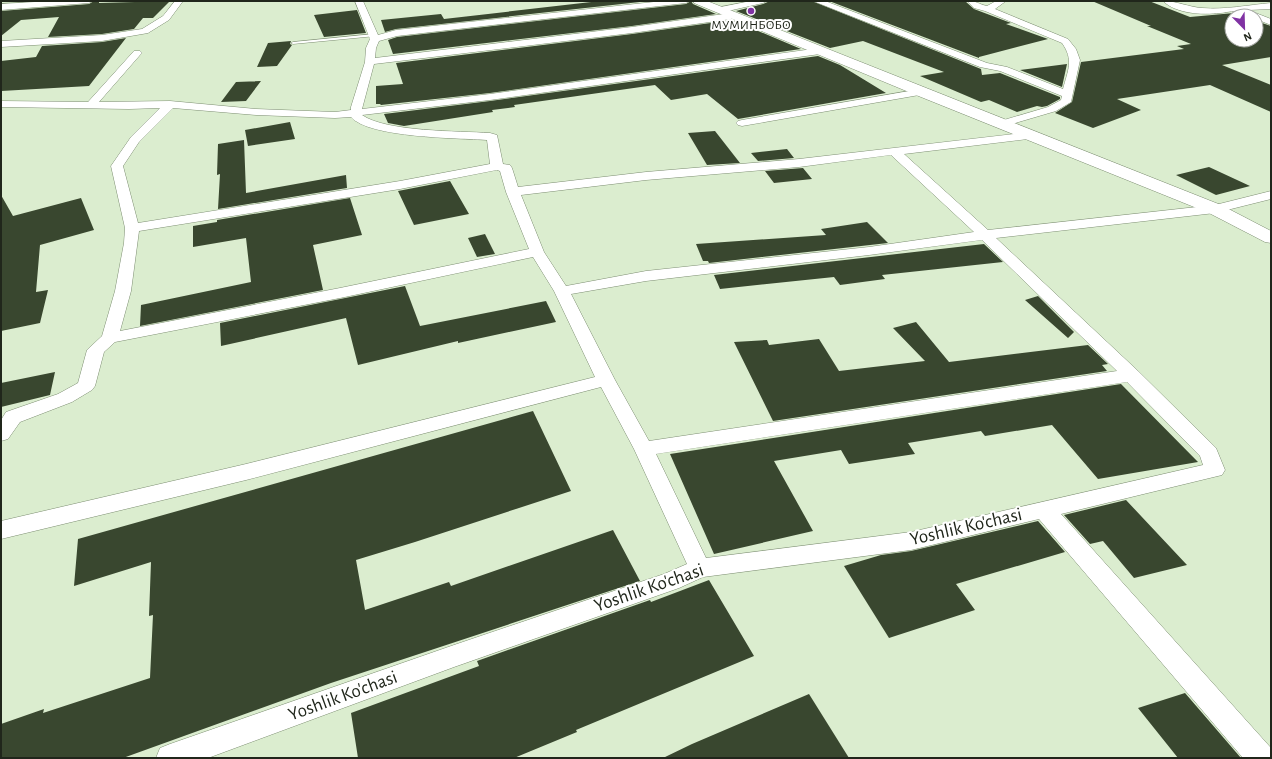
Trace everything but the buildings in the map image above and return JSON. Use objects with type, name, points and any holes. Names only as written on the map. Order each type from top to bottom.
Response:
[{"type":"street","points":[[1,7],[89,1]]},
{"type":"street","points":[[1,44],[102,38],[145,31],[166,18],[178,1]]},
{"type":"street","points":[[359,1],[374,37],[371,48],[370,62],[356,107],[358,113],[356,116],[358,120],[385,128],[490,136],[493,138],[497,166]]},
{"type":"street","points":[[374,37],[396,33],[686,1]]},
{"type":"street","points":[[698,1],[1215,209],[1271,238]]},
{"type":"street","points":[[370,62],[632,30],[725,13],[763,1]]},
{"type":"street","points":[[817,1],[984,65],[1003,69],[1068,95]]},
{"type":"street","points":[[971,1],[977,6],[988,8],[1066,41],[1075,60],[1066,102],[1052,109],[1001,124]]},
{"type":"street","points":[[988,8],[1002,1]]},
{"type":"street","points":[[1167,1],[1181,9],[1224,10]]},
{"type":"street","points":[[1246,8],[1271,6]]},
{"type":"street","points":[[1,104],[92,104],[129,106],[170,104],[256,112],[336,115],[490,97],[820,51]]},
{"type":"street","points":[[92,104],[137,53]]},
{"type":"street","points":[[742,123],[921,92]]},
{"type":"street","points":[[110,338],[122,291],[132,228],[117,166],[135,140],[170,104]]},
{"type":"street","points":[[513,192],[646,176],[799,163],[1032,136]]},
{"type":"street","points":[[894,151],[986,235],[1132,375]]},
{"type":"street","points":[[132,228],[400,185],[497,166],[506,168],[513,192],[536,252],[562,291],[606,380],[644,449],[700,568]]},
{"type":"street","points":[[562,291],[646,276],[869,251],[986,235],[1215,209],[1271,195]]},
{"type":"street","points":[[1,434],[7,418],[65,398],[86,386],[96,350],[110,338],[340,294],[536,252]]},
{"type":"street","points":[[644,449],[1132,375]]},
{"type":"street","name":"Yoshlik Ko'chasi","points":[[170,758],[454,656],[671,581],[700,568],[911,540],[1215,470],[1209,453],[1132,375]]},
{"type":"street","points":[[1,530],[246,472],[606,380]]},
{"type":"street","points":[[1044,510],[1261,758]]},
{"type":"lane","points":[[293,43],[374,37]]},
{"type":"place","name":"МУМИНБОБО","points":[[751,11]]}]
